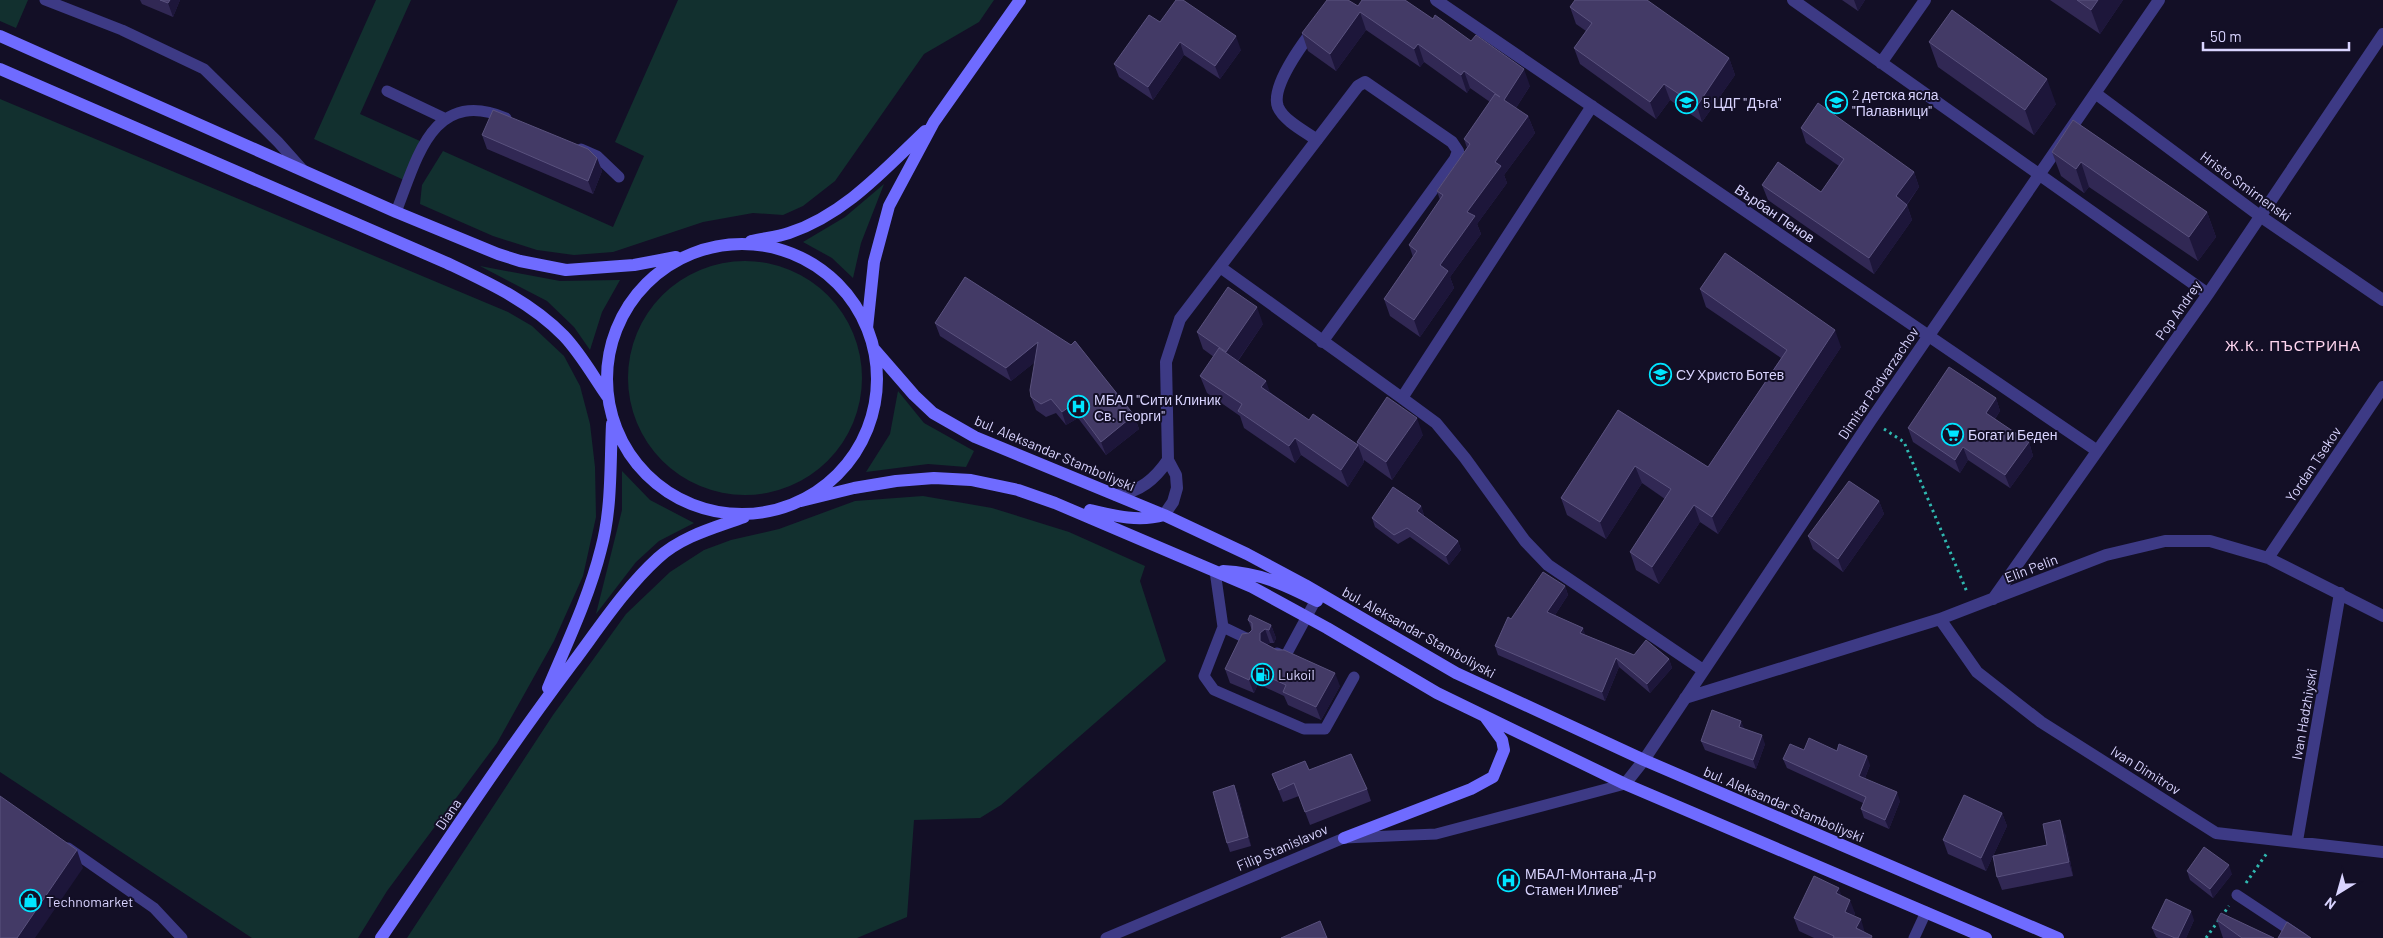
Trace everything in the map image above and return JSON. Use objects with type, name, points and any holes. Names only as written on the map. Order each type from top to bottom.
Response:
[{"type":"main road","points":[[867,328],[874,262],[889,206],[934,122],[1020,0]]},
{"type":"main road","points":[[0,36],[396,212],[498,254],[520,261],[566,270],[634,265],[686,256]]},
{"type":"main road","points":[[0,69],[447,263],[512,295],[534,309],[565,338],[607,396]]},
{"type":"main road","points":[[753,514],[716,512],[682,500],[651,480],[633,459],[619,435],[612,418],[607,396],[607,373],[614,334],[628,306],[647,282],[672,263],[709,248],[788,234],[812,224],[849,201],[934,122]]},
{"type":"main road","points":[[732,244],[766,246],[790,254],[813,265],[827,275],[850,299],[867,328],[874,350],[876,368],[875,404],[864,438],[844,468],[817,492],[801,501]]},
{"type":"main road","name":"bul. Aleksandar Stamboliyski","points":[[874,350],[914,395],[934,412],[982,440],[1164,515],[1246,554],[1318,597],[1456,673],[1644,760],[2058,938]]},
{"type":"main road","points":[[540,707],[578,618],[602,548],[609,496],[612,418]]},
{"type":"main road","points":[[540,707],[606,618],[659,557],[679,542],[697,533],[753,514],[778,510],[801,501],[854,488],[896,481],[934,478],[971,480],[1018,490],[1055,503],[1252,587],[1307,617],[1437,694],[1625,784],[1986,938]]},
{"type":"main road","points":[[1055,503],[1131,518],[1143,519],[1164,515]]},
{"type":"main road","points":[[1215,571],[1249,573],[1265,577],[1318,597]]},
{"type":"main road","name":"Diana","points":[[381,938],[540,707]]},
{"type":"main road","points":[[1344,838],[1471,789],[1493,777],[1504,750],[1502,740],[1485,716]]},
{"type":"street","points":[[1317,140],[1285,116],[1278,107],[1278,96],[1287,67],[1336,0]]},
{"type":"street","name":"Върбан Пенов","points":[[1436,0],[2096,450]]},
{"type":"street","points":[[1793,0],[2208,294]]},
{"type":"street","points":[[1882,63],[1925,0]]},
{"type":"street","name":"Dimitar Podvarzachov","points":[[1625,784],[1644,760],[1871,420],[2159,0]]},
{"type":"street","name":"Pop Andrey","points":[[1993,599],[2096,450],[2208,294],[2383,34]]},
{"type":"street","points":[[1164,515],[1173,502],[1177,488],[1176,475],[1168,460],[1166,362],[1180,319],[1363,82],[1452,142],[1458,151],[1455,159],[1322,342]]},
{"type":"street","name":"Hristo Smirnenski","points":[[2095,93],[2260,216],[2383,300]]},
{"type":"street","points":[[1402,398],[1592,106]]},
{"type":"street","points":[[1220,267],[1436,423],[1465,458],[1525,541],[1548,564],[1703,670]]},
{"type":"street","name":"Yordan Tsekov","points":[[2268,558],[2383,387]]},
{"type":"street","points":[[1116,495],[1132,492],[1142,486],[1160,472],[1168,460]]},
{"type":"street","name":"Elin Pelin","points":[[1685,698],[1940,619],[2106,554],[2165,541],[2210,541],[2268,558],[2383,616]]},
{"type":"street","name":"Ivan Hadzhiyski","points":[[2297,840],[2340,593]]},
{"type":"street","name":"Ivan Dimitrov","points":[[1940,619],[1977,672],[2026,710],[2216,833],[2297,840],[2383,852]]},
{"type":"lane","points":[[45,0],[122,30],[204,70],[278,142],[303,170]]},
{"type":"lane","points":[[387,91],[446,119]]},
{"type":"lane","points":[[396,212],[425,141],[437,125],[458,113],[478,109],[520,124]]},
{"type":"lane","points":[[571,145],[597,156],[619,177]]},
{"type":"lane","points":[[1215,571],[1223,627],[1204,676],[1214,690],[1304,730],[1325,729],[1354,677]]},
{"type":"lane","points":[[1271,650],[1285,657],[1318,597]]},
{"type":"lane","points":[[1223,627],[1250,640]]},
{"type":"lane","name":"Filip Stanislavov","points":[[1106,938],[1344,838],[1436,834],[1625,784]]},
{"type":"lane","points":[[57,841],[154,908],[182,938]]},
{"type":"lane","points":[[2237,895],[2302,938]]},
{"type":"lane","points":[[1914,938],[1926,912]]},
{"type":"path","points":[[1871,420],[1904,442],[1973,606]]},
{"type":"green space","points":[[0,0],[28,0],[16,28],[0,21]]},
{"type":"green space","points":[[376,0],[411,0],[360,114],[420,141],[404,180],[314,139]]},
{"type":"green space","points":[[678,0],[994,0],[979,22],[924,54],[835,181],[803,206],[783,215],[753,213],[703,222],[613,252],[574,255],[537,250],[493,236],[420,204],[422,185],[443,151],[613,227],[644,156],[615,142]]},
{"type":"green space","points":[[0,99],[508,312],[532,326],[564,356],[580,386],[590,424],[595,467],[596,517],[583,576],[554,641],[497,743],[387,891],[358,938],[252,938],[0,772]]},
{"type":"green space","points":[[884,184],[861,243],[853,278],[832,258],[803,242],[845,217]]},
{"type":"green space","points":[[745,261],[768,263],[790,270],[810,281],[828,295],[842,313],[853,333],[860,355],[862,378],[860,401],[853,423],[842,443],[828,461],[810,475],[790,486],[768,493],[745,495],[722,493],[700,486],[680,475],[662,461],[648,443],[637,423],[630,401],[628,378],[630,355],[637,333],[648,313],[662,295],[680,281],[700,270],[722,263]]},
{"type":"green space","points":[[480,266],[560,281],[620,280],[602,312],[590,350],[574,327],[547,301]]},
{"type":"green space","points":[[898,391],[924,423],[974,451],[966,467],[928,464],[866,472],[890,434]]},
{"type":"green space","points":[[622,471],[650,500],[694,523],[659,541],[636,562],[596,614],[622,510]]},
{"type":"green space","points":[[923,496],[992,508],[1069,532],[1145,566],[1140,581],[1166,661],[1001,805],[980,818],[914,820],[907,917],[857,938],[407,938],[553,715],[626,614],[670,572],[704,550],[731,540],[779,529],[855,501]]},
{"type":"building","points":[[1176,0],[1183,0],[1236,36],[1215,66],[1180,42],[1148,87],[1114,64],[1149,15],[1160,22]]},
{"type":"building","points":[[1327,0],[1348,0],[1358,6],[1362,0],[1405,0],[1433,19],[1435,15],[1471,41],[1476,35],[1524,69],[1504,100],[1528,116],[1495,162],[1501,166],[1467,212],[1475,216],[1440,265],[1448,271],[1414,320],[1384,299],[1417,251],[1409,245],[1443,195],[1437,191],[1470,144],[1464,139],[1495,94],[1500,97],[1464,71],[1461,75],[1418,44],[1414,49],[1360,12],[1330,54],[1302,33]]},
{"type":"building","points":[[1575,0],[1647,0],[1729,58],[1697,106],[1664,84],[1650,102],[1574,48],[1592,23],[1570,7]]},
{"type":"building","points":[[2077,0],[2098,0],[2091,10]]},
{"type":"building","points":[[1952,10],[2047,79],[2025,110],[1929,42]]},
{"type":"building","points":[[1818,103],[1914,172],[1896,196],[1907,205],[1869,258],[1762,185],[1778,162],[1821,192],[1844,159],[1801,128]]},
{"type":"building","points":[[493,110],[588,149],[597,158],[588,181],[482,135]]},
{"type":"building","points":[[2073,120],[2207,212],[2189,237],[2081,162],[2076,169],[2052,152]]},
{"type":"building","points":[[1725,253],[1835,330],[1712,517],[1694,505],[1652,567],[1630,552],[1671,489],[1635,466],[1600,522],[1561,498],[1618,410],[1708,467],[1787,350],[1700,289]]},
{"type":"building","points":[[965,277],[1071,345],[1075,341],[1134,415],[1101,442],[1073,404],[1062,412],[1051,399],[1041,404],[1031,397],[1030,390],[1038,342],[1006,368],[935,323]]},
{"type":"building","points":[[1228,287],[1257,307],[1226,352],[1197,332]]},
{"type":"building","points":[[1219,348],[1266,381],[1261,387],[1309,420],[1313,414],[1358,445],[1341,470],[1295,438],[1289,446],[1238,411],[1242,404],[1200,376]]},
{"type":"building","points":[[1949,367],[1996,398],[1986,413],[2029,442],[2005,475],[1963,447],[1955,460],[1908,428]]},
{"type":"building","points":[[1387,397],[1417,418],[1386,462],[1357,442]]},
{"type":"building","points":[[1849,481],[1879,501],[1838,559],[1808,536]]},
{"type":"building","points":[[1393,487],[1421,506],[1417,511],[1458,541],[1446,556],[1407,528],[1394,535],[1372,518]]},
{"type":"building","points":[[1543,572],[1565,586],[1547,612],[1583,628],[1580,633],[1634,655],[1646,640],[1669,659],[1647,684],[1616,658],[1602,692],[1495,646],[1508,617],[1511,619]]},
{"type":"building","points":[[1250,615],[1271,625],[1269,630],[1265,629],[1260,633],[1260,641],[1277,650],[1284,650],[1335,673],[1316,707],[1283,692],[1286,685],[1253,670],[1249,680],[1225,669],[1242,634],[1249,633],[1252,630],[1252,623],[1248,620]]},
{"type":"building","points":[[1712,710],[1741,721],[1739,727],[1762,735],[1753,760],[1701,741]]},
{"type":"building","points":[[1809,738],[1837,751],[1839,744],[1867,756],[1859,776],[1897,792],[1885,820],[1861,809],[1866,797],[1783,759],[1790,744],[1804,750]]},
{"type":"building","points":[[1351,754],[1367,789],[1305,812],[1294,783],[1279,790],[1272,774],[1305,761],[1309,770]]},
{"type":"building","points":[[1234,785],[1248,837],[1227,843],[1213,792]]},
{"type":"building","points":[[1964,795],[2002,813],[1981,858],[1943,840]]},
{"type":"building","name":"Technomarket","points":[[0,796],[77,850],[17,938],[0,938]]},
{"type":"building","points":[[2060,820],[2069,862],[1997,877],[1993,856],[2047,845],[2043,824]]},
{"type":"building","points":[[2204,847],[2229,865],[2210,889],[2187,871]]},
{"type":"building","points":[[1814,876],[1839,888],[1836,893],[1850,900],[1845,912],[1861,919],[1856,928],[1872,936],[1871,938],[1833,938],[1834,936],[1794,918]]},
{"type":"building","points":[[2166,899],[2191,911],[2178,938],[2152,928]]},
{"type":"building","points":[[2221,913],[2274,938],[2242,938],[2217,920]]},
{"type":"building","points":[[1320,921],[1327,938],[1281,938]]},
{"type":"building","points":[[2287,922],[2311,938],[2278,938]]},
{"type":"place","name":"5 ЦДГ \"Дъга\"","points":[[1687,102]]},
{"type":"place","name":"2 детска ясла \"Палавници\"","points":[[1836,102]]},
{"type":"place","name":"СУ Христо Ботев","points":[[1660,374]]},
{"type":"place","name":"МБАЛ \"Сити Клиник Св. Георги\"","points":[[1078,407]]},
{"type":"place","name":"Богат и Беден","points":[[1952,434]]},
{"type":"place","name":"Lukoil","points":[[1262,674]]},
{"type":"place","name":"МБАЛ-Монтана „Д-р Стамен Илиев\"","points":[[1509,881]]},
{"type":"place","name":"Technomarket","points":[[30,901]]},
{"type":"district","name":"Ж.К.. ПЪСТРИНА","points":[[2293,345]]}]
